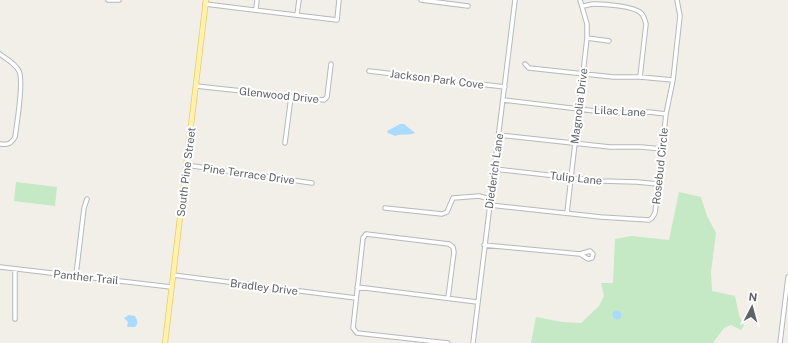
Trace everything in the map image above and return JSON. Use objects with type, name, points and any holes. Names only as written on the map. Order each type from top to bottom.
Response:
[{"type":"main road","name":"South Pine Street","points":[[165,343],[205,2]]},
{"type":"street","points":[[108,0],[119,0]]},
{"type":"street","points":[[256,9],[257,0]]},
{"type":"street","points":[[297,15],[299,0]]},
{"type":"street","points":[[205,2],[337,20],[339,0]]},
{"type":"street","points":[[421,0],[468,6]]},
{"type":"street","name":"Diederich Lane","points":[[473,343],[515,0]]},
{"type":"street","name":"Magnolia Drive","points":[[567,213],[587,38],[587,24],[580,0]]},
{"type":"street","name":"Rosebud Circle","points":[[490,204],[648,220],[652,218],[655,213],[666,114],[673,80],[680,16],[677,0]]},
{"type":"street","points":[[582,6],[594,4],[629,8],[635,9],[641,13],[646,24],[640,77]]},
{"type":"street","points":[[587,38],[609,41]]},
{"type":"street","points":[[0,144],[8,144],[16,137],[20,85],[19,71],[14,64],[1,56]]},
{"type":"street","name":"Glenwood Drive","points":[[196,86],[291,97],[325,99],[327,97],[331,64]]},
{"type":"street","points":[[525,64],[530,68],[583,74],[673,80]]},
{"type":"street","name":"Jackson Park Cove","points":[[369,71],[505,87]]},
{"type":"street","points":[[285,143],[291,97]]},
{"type":"street","name":"Lilac Lane","points":[[503,100],[612,112],[649,112],[666,114]]},
{"type":"street","points":[[499,135],[575,144],[662,149]]},
{"type":"street","name":"Pine Terrace Drive","points":[[186,165],[312,183]]},
{"type":"street","name":"Tulip Lane","points":[[495,169],[601,182],[637,182],[658,184]]},
{"type":"street","points":[[385,208],[442,214],[447,212],[453,198],[479,196],[490,199]]},
{"type":"street","points":[[76,275],[84,208],[87,199]]},
{"type":"street","points":[[448,298],[454,252],[453,247],[449,244],[366,234],[363,238],[353,328],[357,332],[448,343]]},
{"type":"street","points":[[484,245],[580,254]]},
{"type":"street","name":"Panther Trail","points":[[0,267],[171,287]]},
{"type":"street","points":[[15,269],[15,318]]},
{"type":"street","name":"Bradley Drive","points":[[173,275],[356,298]]},
{"type":"street","points":[[780,343],[786,307],[788,277]]},
{"type":"street","points":[[357,288],[477,302]]},
{"type":"green space","points":[[16,182],[57,187],[55,206],[14,201]]},
{"type":"green space","points":[[679,192],[701,197],[707,216],[716,233],[711,272],[712,291],[735,296],[739,315],[744,326],[741,330],[731,325],[724,328],[713,343],[531,343],[536,317],[562,322],[581,323],[599,306],[604,296],[601,283],[613,283],[615,239],[631,236],[669,240]]},
{"type":"water","points":[[400,124],[404,124],[415,133],[395,136],[388,133],[387,131]]},
{"type":"water","points":[[617,310],[622,315],[617,320],[612,315]]},
{"type":"water","points":[[129,315],[136,317],[137,323],[135,327],[127,326],[128,322],[124,318]]}]
